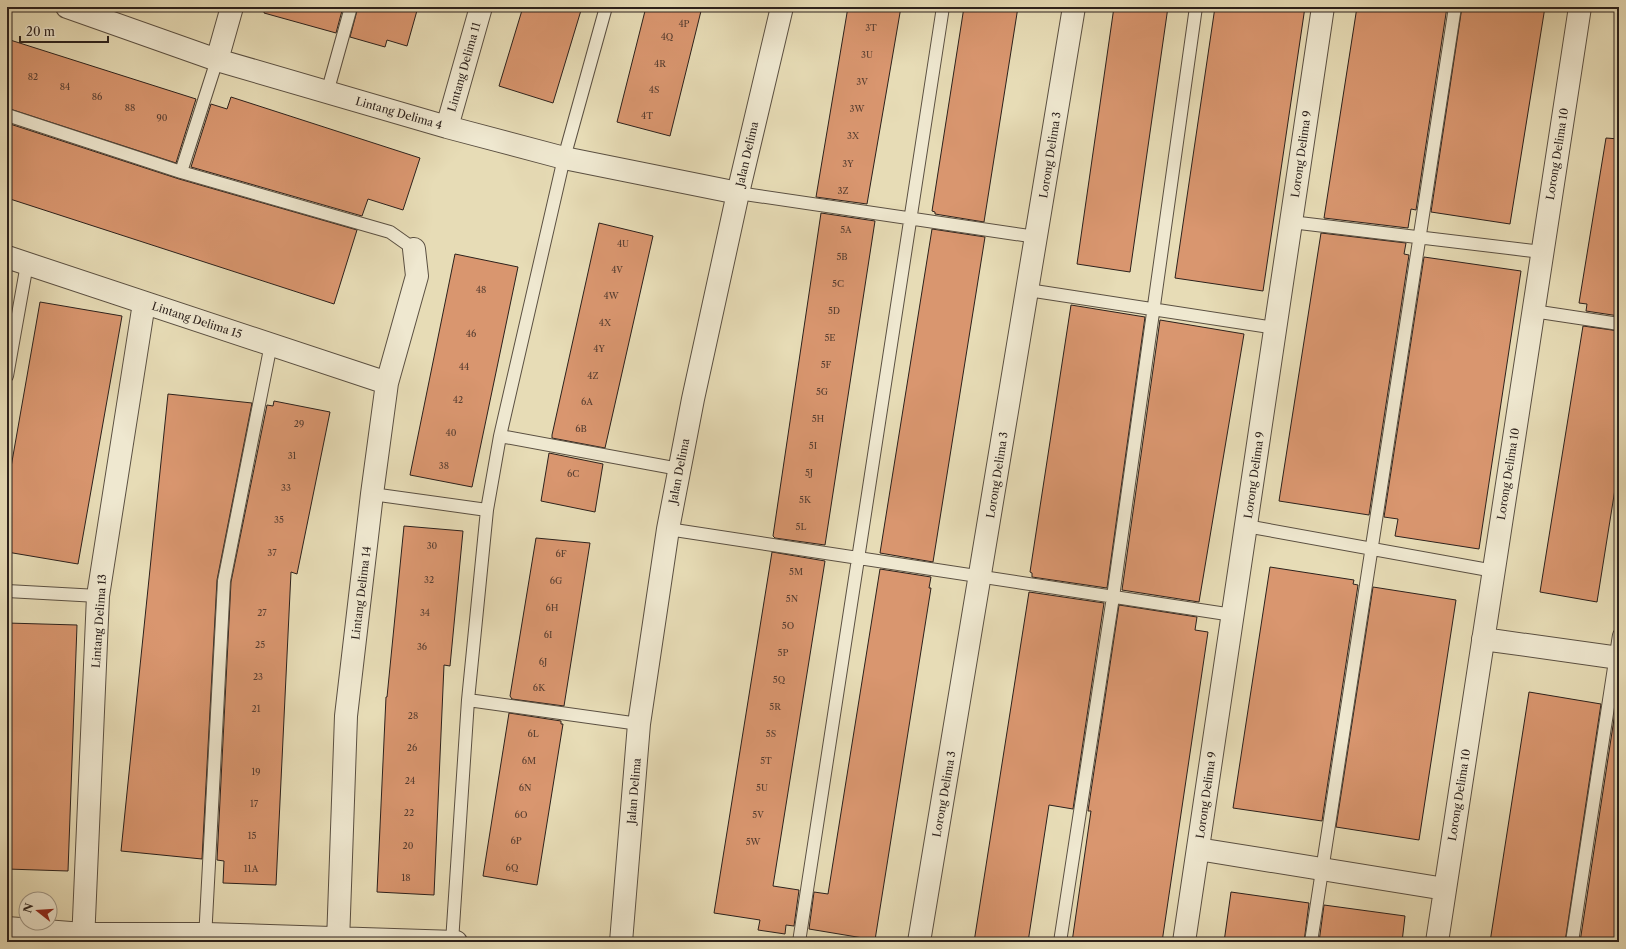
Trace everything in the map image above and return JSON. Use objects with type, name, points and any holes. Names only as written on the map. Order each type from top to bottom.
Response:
[{"type":"street","name":"Lintang Delima 4","points":[[67,7],[96,12],[217,60],[447,127],[564,158],[738,193]]},
{"type":"street","points":[[217,60],[232,7]]},
{"type":"street","name":"Lintang Delima 11","points":[[447,127],[481,7]]},
{"type":"street","name":"Jalan Delima","points":[[621,942],[639,724],[678,469],[738,193],[782,7]]},
{"type":"street","name":"Lorong Delima 3","points":[[919,942],[981,576],[1074,7]]},
{"type":"street","name":"Lorong Delima 9","points":[[1184,942],[1323,7]]},
{"type":"street","name":"Lorong Delima 10","points":[[1436,942],[1580,7]]},
{"type":"street","name":"Lintang Delima 14","points":[[338,940],[346,716],[372,494],[387,383],[417,276],[414,249]]},
{"type":"street","name":"Lintang Delima 15","points":[[7,257],[387,383]]},
{"type":"street","name":"Lintang Delima 13","points":[[83,938],[98,596],[144,303]]},
{"type":"street","points":[[1483,639],[1617,658]]},
{"type":"street","points":[[1198,849],[1445,889]]},
{"type":"street","points":[[7,928],[83,938],[205,938],[456,942]]},
{"type":"lane","points":[[327,93],[351,7]]},
{"type":"lane","points":[[452,942],[468,700],[487,510],[500,436],[564,158],[606,7]]},
{"type":"lane","points":[[799,942],[943,7]]},
{"type":"lane","points":[[1060,942],[1113,597],[1196,7]]},
{"type":"lane","points":[[1311,942],[1455,7]]},
{"type":"lane","points":[[181,172],[217,60]]},
{"type":"lane","points":[[7,115],[181,172],[390,232],[414,249]]},
{"type":"lane","points":[[738,193],[1036,237]]},
{"type":"lane","points":[[1291,222],[1542,252]]},
{"type":"lane","points":[[7,376],[27,264]]},
{"type":"lane","points":[[1028,290],[1275,328]]},
{"type":"lane","points":[[1533,312],[1619,324]]},
{"type":"lane","points":[[205,938],[224,581],[271,344]]},
{"type":"lane","points":[[500,436],[678,469]]},
{"type":"lane","points":[[372,494],[487,510]]},
{"type":"lane","points":[[1246,526],[1494,570]]},
{"type":"lane","points":[[668,529],[1233,615]]},
{"type":"lane","points":[[7,591],[98,596]]},
{"type":"lane","points":[[1572,942],[1617,658],[1619,635]]},
{"type":"lane","points":[[468,700],[639,724]]},
{"type":"building","points":[[265,7],[343,7],[336,33],[264,13]]},
{"type":"building","points":[[358,7],[418,7],[407,46],[387,40],[385,47],[350,37]]},
{"type":"building","points":[[523,7],[582,7],[553,103],[499,86]]},
{"type":"building","points":[[646,7],[702,7],[670,136],[617,122]]},
{"type":"building","points":[[848,7],[901,7],[867,204],[816,197]]},
{"type":"building","points":[[964,7],[1018,7],[984,222],[935,214],[935,212],[932,211]]},
{"type":"building","points":[[1114,7],[1168,7],[1130,272],[1077,264]]},
{"type":"building","points":[[1215,7],[1305,7],[1263,291],[1175,278]]},
{"type":"building","points":[[1357,7],[1447,7],[1416,210],[1411,209],[1408,228],[1324,218]]},
{"type":"building","points":[[1462,7],[1545,7],[1510,224],[1431,212]]},
{"type":"building","points":[[7,39],[196,99],[176,163],[7,108]]},
{"type":"building","points":[[231,97],[420,158],[403,210],[368,199],[362,216],[191,167],[211,104],[227,109]]},
{"type":"building","points":[[7,123],[179,179],[357,230],[334,304],[7,198]]},
{"type":"building","points":[[1606,138],[1619,139],[1619,316],[1586,311],[1587,304],[1579,303]]},
{"type":"building","points":[[821,213],[875,221],[825,545],[775,538],[773,536]]},
{"type":"building","points":[[599,223],[653,236],[605,448],[552,438]]},
{"type":"building","points":[[932,229],[985,237],[933,562],[880,553]]},
{"type":"building","points":[[1321,233],[1406,243],[1404,254],[1409,255],[1369,515],[1279,501]]},
{"type":"building","points":[[455,254],[518,267],[472,487],[410,475]]},
{"type":"building","points":[[1424,257],[1521,271],[1479,549],[1395,536],[1398,519],[1384,517]]},
{"type":"building","points":[[40,302],[122,316],[78,564],[7,552],[7,490]]},
{"type":"building","points":[[1071,305],[1145,317],[1107,588],[1032,577],[1032,573],[1030,572]]},
{"type":"building","points":[[1160,320],[1244,334],[1199,602],[1122,590]]},
{"type":"building","points":[[1583,326],[1619,331],[1619,464],[1597,602],[1540,592]]},
{"type":"building","points":[[168,394],[252,403],[217,580],[202,859],[121,851]]},
{"type":"building","points":[[274,401],[330,412],[297,574],[291,572],[276,885],[223,883],[224,861],[217,860],[231,582],[267,405],[273,406]]},
{"type":"building","points":[[549,453],[603,464],[595,512],[541,501]]},
{"type":"building","points":[[404,526],[463,531],[450,666],[444,665],[434,895],[377,892],[386,697]]},
{"type":"building","points":[[536,538],[590,543],[564,706],[512,699],[510,696]]},
{"type":"building","points":[[772,552],[825,561],[773,886],[799,890],[794,926],[786,925],[785,934],[758,930],[760,920],[714,913]]},
{"type":"building","points":[[1270,567],[1354,580],[1353,584],[1358,585],[1322,821],[1233,808]]},
{"type":"building","points":[[880,569],[931,577],[929,588],[931,588],[875,940],[809,929],[814,892],[828,894]]},
{"type":"building","points":[[1373,587],[1456,600],[1419,840],[1336,827]]},
{"type":"building","points":[[1029,592],[1104,603],[1073,809],[1049,805],[1028,942],[974,942]]},
{"type":"building","points":[[1119,605],[1197,617],[1195,630],[1208,632],[1162,942],[1072,942],[1091,811],[1088,811]]},
{"type":"building","points":[[7,623],[77,625],[68,871],[7,869]]},
{"type":"building","points":[[1529,692],[1601,704],[1565,942],[1490,942]]},
{"type":"building","points":[[1616,706],[1619,707],[1619,942],[1580,942]]},
{"type":"building","points":[[509,713],[561,721],[561,724],[563,724],[537,885],[483,876]]},
{"type":"building","points":[[1231,892],[1309,903],[1304,942],[1224,942]]},
{"type":"building","points":[[1324,905],[1405,916],[1402,942],[1319,942]]}]
